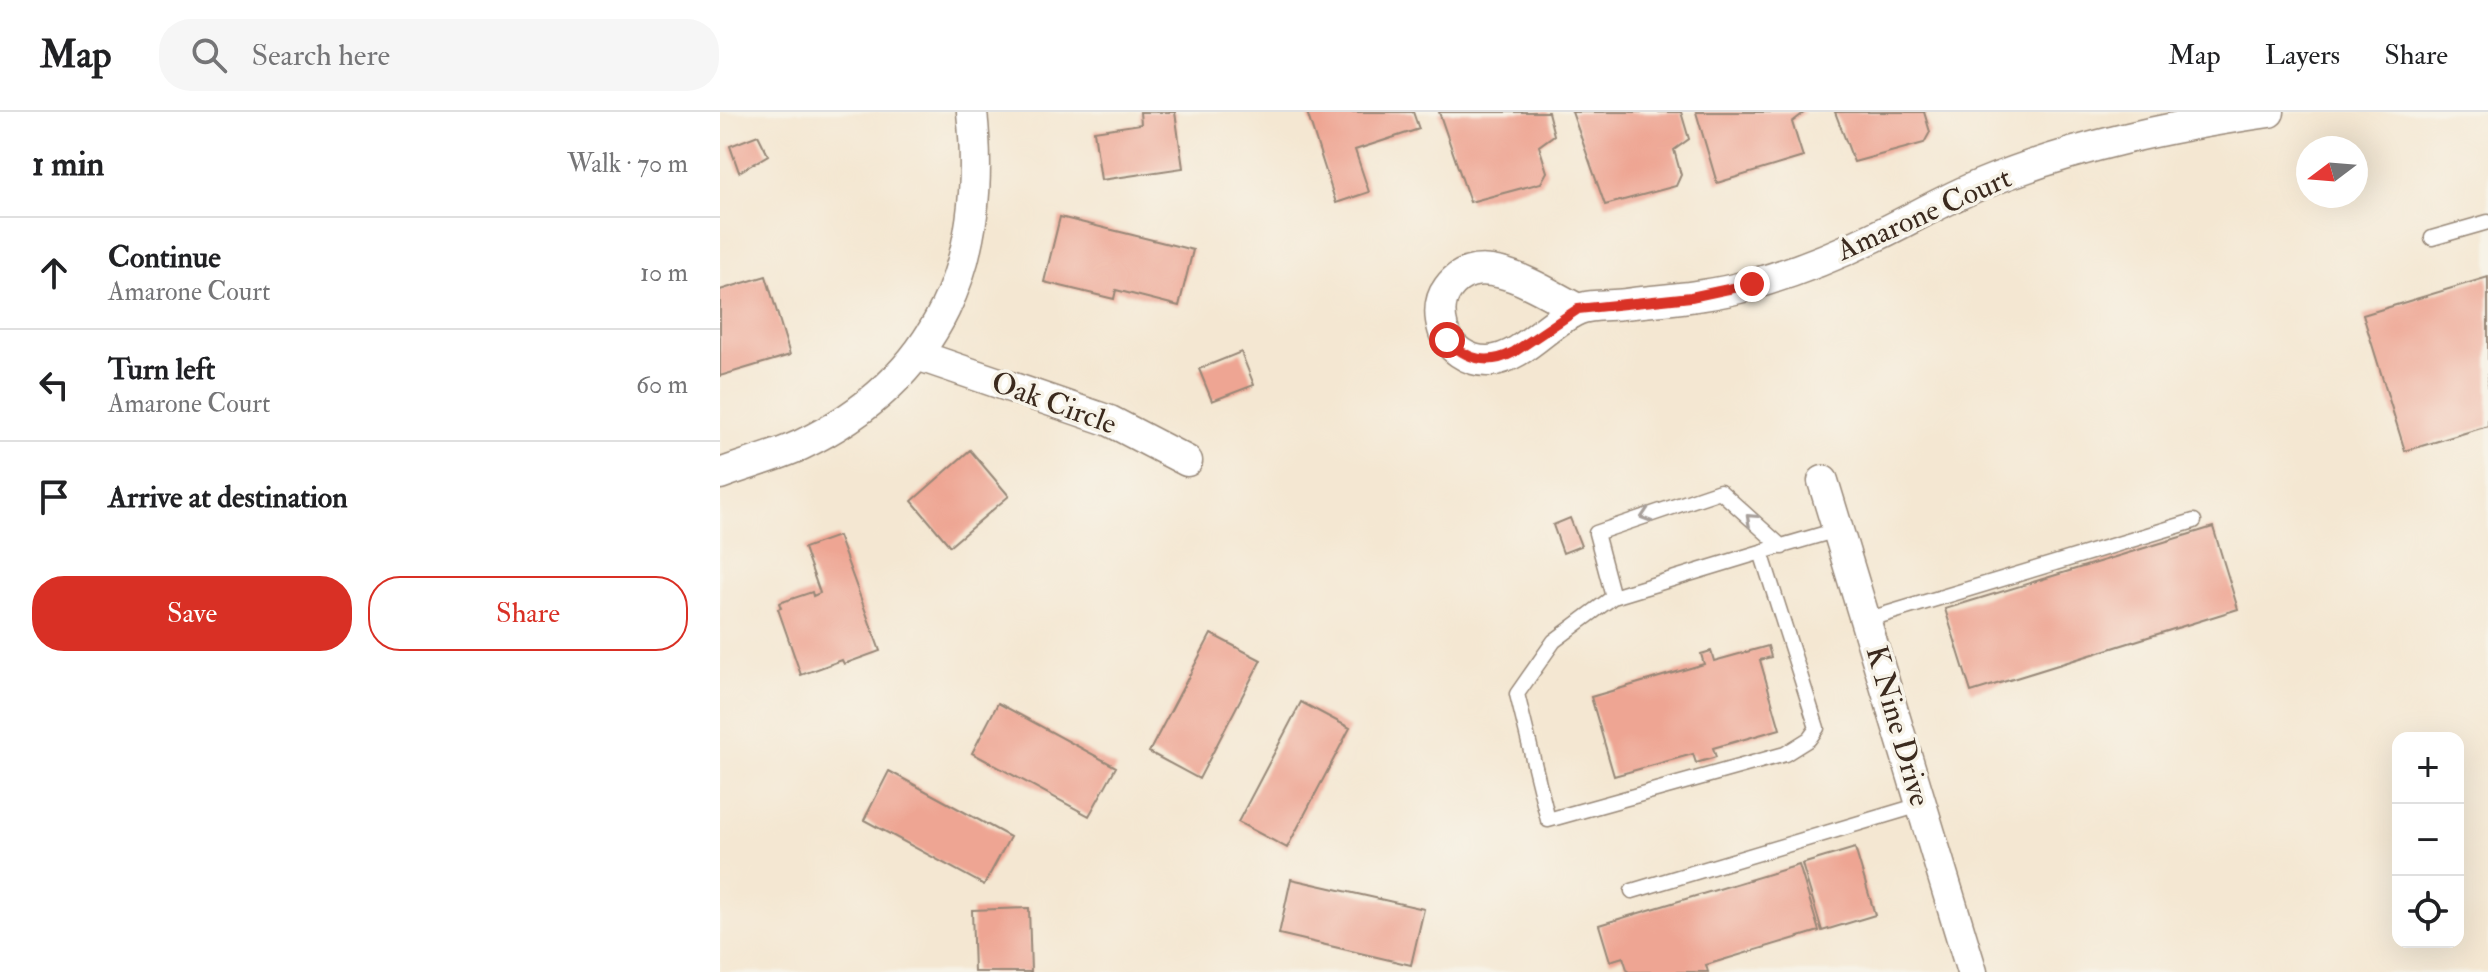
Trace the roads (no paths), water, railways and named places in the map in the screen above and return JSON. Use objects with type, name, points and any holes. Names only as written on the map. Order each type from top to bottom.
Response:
[{"type":"street","points":[[720,474],[800,445],[872,401],[917,355],[937,327],[954,289],[967,247],[976,177],[972,112]]},
{"type":"street","name":"Amarone Court","points":[[1578,309],[1691,297],[1752,284],[1856,245],[1982,184],[2025,169],[2182,124],[2269,112]]},
{"type":"street","name":"Oak Circle","points":[[917,355],[1110,421],[1187,461]]},
{"type":"street","name":"K Nine Drive","points":[[1823,481],[1972,972]]},
{"type":"lane","points":[[2432,238],[2488,222]]},
{"type":"lane","points":[[1613,597],[1596,533],[1720,491],[1782,547]]},
{"type":"lane","points":[[1866,620],[2194,521]]},
{"type":"lane","points":[[1761,552],[1817,728],[1809,739],[1785,754],[1548,820],[1517,694],[1554,641],[1613,597],[1761,552],[1837,530]]},
{"type":"lane","points":[[1632,891],[1920,805]]}]
